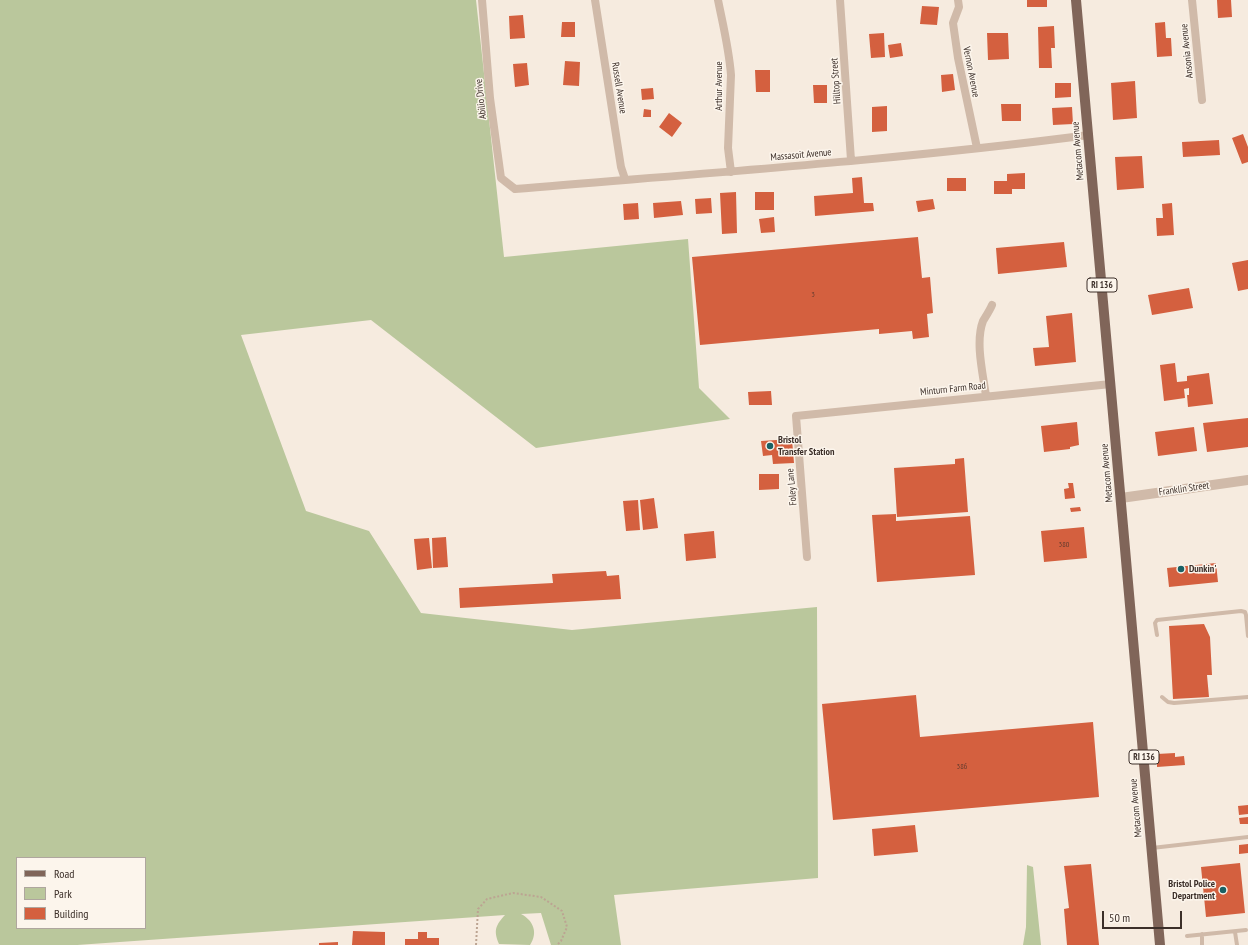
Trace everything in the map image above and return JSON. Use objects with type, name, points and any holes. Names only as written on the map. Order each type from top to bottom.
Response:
[{"type":"main road","name":"Metacom Avenue","points":[[1076,0],[1160,945]]},
{"type":"street","name":"Abilio Drive","points":[[482,0],[490,98],[501,178],[515,189]]},
{"type":"street","name":"Russell Avenue","points":[[595,0],[621,167],[625,180]]},
{"type":"street","name":"Arthur Avenue","points":[[718,0],[728,51],[730,70],[728,148],[731,172]]},
{"type":"street","name":"Hilltop Street","points":[[840,0],[851,160]]},
{"type":"street","name":"Vernon Avenue","points":[[958,0],[959,7],[953,23],[957,51],[977,148]]},
{"type":"street","name":"Ansonia Avenue","points":[[1192,0],[1202,100]]},
{"type":"street","name":"Massasoit Avenue","points":[[515,189],[731,172],[977,148],[1089,135]]},
{"type":"street","points":[[986,396],[980,350],[983,322],[992,305]]},
{"type":"street","name":"Minturn Farm Road","points":[[796,416],[1111,384]]},
{"type":"street","name":"Foley Lane","points":[[796,416],[808,557]]},
{"type":"street","name":"Franklin Street","points":[[1121,498],[1248,480]]},
{"type":"lane","points":[[1248,608],[1245,612],[1248,636]]},
{"type":"lane","points":[[1157,635],[1155,623],[1157,620],[1241,611],[1245,612]]},
{"type":"lane","points":[[1162,697],[1168,702],[1174,703],[1248,697]]},
{"type":"lane","points":[[1151,848],[1248,837]]},
{"type":"lane","points":[[1187,936],[1246,930]]},
{"type":"lane","points":[[1234,932],[1237,945]]},
{"type":"lane","points":[[1202,934],[1202,945]]},
{"type":"path","points":[[476,945],[478,909],[487,899],[514,893],[541,897],[562,911],[567,927],[557,945]]},
{"type":"green space","points":[[0,0],[476,0],[504,257],[688,239],[699,388],[730,419],[536,448],[371,320],[241,335],[306,511],[369,531],[421,613],[572,630],[817,607],[818,878],[614,895],[621,945],[551,945],[541,913],[521,914],[532,924],[534,936],[530,945],[499,944],[496,935],[496,928],[505,915],[77,945],[0,945]]},
{"type":"green space","points":[[1027,865],[1033,867],[1041,945],[1023,945],[1026,927]]},
{"type":"building","points":[[1027,0],[1047,0],[1047,7],[1027,7]]},
{"type":"building","points":[[1217,0],[1231,0],[1232,17],[1218,18]]},
{"type":"building","points":[[922,6],[939,7],[937,25],[920,24]]},
{"type":"building","points":[[523,15],[525,38],[510,39],[509,16]]},
{"type":"building","points":[[562,22],[575,22],[575,37],[561,37]]},
{"type":"building","points":[[1165,22],[1166,38],[1171,38],[1172,56],[1157,57],[1155,23]]},
{"type":"building","points":[[1054,26],[1055,48],[1051,48],[1052,68],[1039,68],[1038,27]]},
{"type":"building","points":[[884,33],[885,57],[871,58],[869,34]]},
{"type":"building","points":[[987,33],[1008,33],[1009,59],[988,60]]},
{"type":"building","points":[[901,43],[903,56],[890,58],[888,45]]},
{"type":"building","points":[[565,61],[580,62],[579,86],[563,85]]},
{"type":"building","points":[[527,63],[529,85],[515,87],[513,64]]},
{"type":"building","points":[[755,70],[770,70],[770,92],[756,92]]},
{"type":"building","points":[[953,74],[955,90],[942,92],[941,75]]},
{"type":"building","points":[[1135,81],[1137,118],[1113,120],[1111,83]]},
{"type":"building","points":[[1055,83],[1071,83],[1071,97],[1055,98]]},
{"type":"building","points":[[813,85],[827,85],[827,103],[814,103]]},
{"type":"building","points":[[653,88],[654,99],[642,100],[641,89]]},
{"type":"building","points":[[1001,104],[1021,104],[1021,121],[1002,121]]},
{"type":"building","points":[[887,106],[887,131],[872,132],[872,107]]},
{"type":"building","points":[[1072,107],[1073,124],[1053,125],[1052,108]]},
{"type":"building","points":[[644,109],[651,110],[651,117],[643,117]]},
{"type":"building","points":[[669,113],[682,123],[672,137],[659,127]]},
{"type":"building","points":[[1243,134],[1248,147],[1248,162],[1242,164],[1232,138]]},
{"type":"building","points":[[1219,140],[1220,155],[1183,157],[1182,142]]},
{"type":"building","points":[[1142,156],[1144,188],[1117,190],[1115,157]]},
{"type":"building","points":[[1025,173],[1025,189],[1012,189],[1012,194],[994,194],[994,181],[1007,181],[1007,174]]},
{"type":"building","points":[[862,177],[864,203],[873,203],[874,211],[815,216],[814,196],[853,193],[852,178]]},
{"type":"building","points":[[947,178],[966,178],[966,191],[947,191]]},
{"type":"building","points":[[736,192],[737,233],[722,234],[720,193]]},
{"type":"building","points":[[755,192],[774,192],[774,210],[755,210]]},
{"type":"building","points":[[711,198],[712,213],[696,214],[695,199]]},
{"type":"building","points":[[933,199],[935,209],[918,212],[916,201]]},
{"type":"building","points":[[681,201],[683,215],[654,218],[653,203]]},
{"type":"building","points":[[638,203],[639,219],[624,220],[623,204]]},
{"type":"building","points":[[1172,203],[1174,235],[1157,236],[1156,218],[1163,218],[1162,204]]},
{"type":"building","points":[[774,217],[775,232],[761,233],[759,219]]},
{"type":"building","points":[[918,237],[922,278],[930,277],[933,313],[927,314],[929,337],[913,339],[912,331],[879,334],[879,329],[700,345],[692,257]]},
{"type":"building","points":[[1064,242],[1067,267],[998,274],[996,248]]},
{"type":"building","points":[[1248,260],[1248,289],[1238,291],[1232,263]]},
{"type":"building","points":[[1189,288],[1193,308],[1152,315],[1148,295]]},
{"type":"building","points":[[1072,313],[1076,362],[1035,366],[1033,348],[1049,347],[1046,316]]},
{"type":"building","points":[[1175,363],[1177,382],[1187,381],[1187,376],[1209,373],[1213,404],[1188,407],[1187,395],[1189,395],[1189,388],[1184,389],[1185,398],[1164,401],[1160,365]]},
{"type":"building","points":[[771,391],[772,405],[749,405],[748,392]]},
{"type":"building","points":[[1248,418],[1248,447],[1207,452],[1203,423]]},
{"type":"building","points":[[1077,422],[1079,445],[1070,447],[1070,449],[1044,452],[1041,426]]},
{"type":"building","points":[[1194,427],[1197,451],[1158,456],[1155,432]]},
{"type":"building","points":[[792,439],[794,463],[773,464],[772,455],[763,456],[761,441]]},
{"type":"building","points":[[964,458],[968,512],[897,517],[894,468],[955,464],[955,459]]},
{"type":"building","points":[[759,474],[779,474],[779,489],[759,490]]},
{"type":"building","points":[[1068,483],[1073,483],[1075,498],[1065,499],[1064,489],[1069,488]]},
{"type":"building","points":[[654,498],[658,528],[643,530],[640,500]]},
{"type":"building","points":[[638,500],[640,530],[626,531],[623,501]]},
{"type":"building","points":[[1080,507],[1081,511],[1071,512],[1070,508]]},
{"type":"building","points":[[896,514],[896,521],[970,516],[975,575],[877,582],[872,515]]},
{"type":"building","points":[[1084,527],[1087,558],[1044,562],[1041,531]]},
{"type":"building","points":[[714,531],[716,558],[686,561],[684,534]]},
{"type":"building","points":[[446,537],[448,567],[433,568],[432,538]]},
{"type":"building","points":[[429,538],[432,568],[417,570],[414,539]]},
{"type":"building","points":[[1216,563],[1218,582],[1169,587],[1167,568]]},
{"type":"building","points":[[606,571],[607,576],[619,575],[621,599],[460,608],[459,588],[553,583],[552,574]]},
{"type":"building","points":[[1204,624],[1210,637],[1212,675],[1207,675],[1209,697],[1173,699],[1169,626]]},
{"type":"building","points":[[916,695],[920,737],[1093,722],[1099,797],[833,820],[822,704]]},
{"type":"building","points":[[1175,753],[1175,757],[1184,756],[1185,765],[1157,767],[1157,754]]},
{"type":"building","points":[[1248,805],[1248,814],[1239,815],[1238,806]]},
{"type":"building","points":[[1248,817],[1248,824],[1240,824],[1239,818]]},
{"type":"building","points":[[915,825],[918,852],[874,856],[872,829]]},
{"type":"building","points":[[1248,844],[1248,853],[1239,854],[1239,845]]},
{"type":"building","name":"Bristol Police Department","points":[[1240,863],[1245,913],[1206,917],[1201,867]]},
{"type":"building","points":[[1091,864],[1099,945],[1067,945],[1064,909],[1069,908],[1064,866]]},
{"type":"building","points":[[353,931],[385,932],[385,945],[352,945]]},
{"type":"building","points":[[418,932],[427,932],[427,938],[439,938],[439,945],[405,945],[405,939],[418,939]]},
{"type":"building","points":[[338,942],[338,945],[319,945],[319,943]]},
{"type":"place","name":"Bristol Transfer Station","points":[[770,446]]},
{"type":"place","name":"Dunkin'","points":[[1181,569]]},
{"type":"place","name":"Bristol Police Department","points":[[1223,890]]}]
